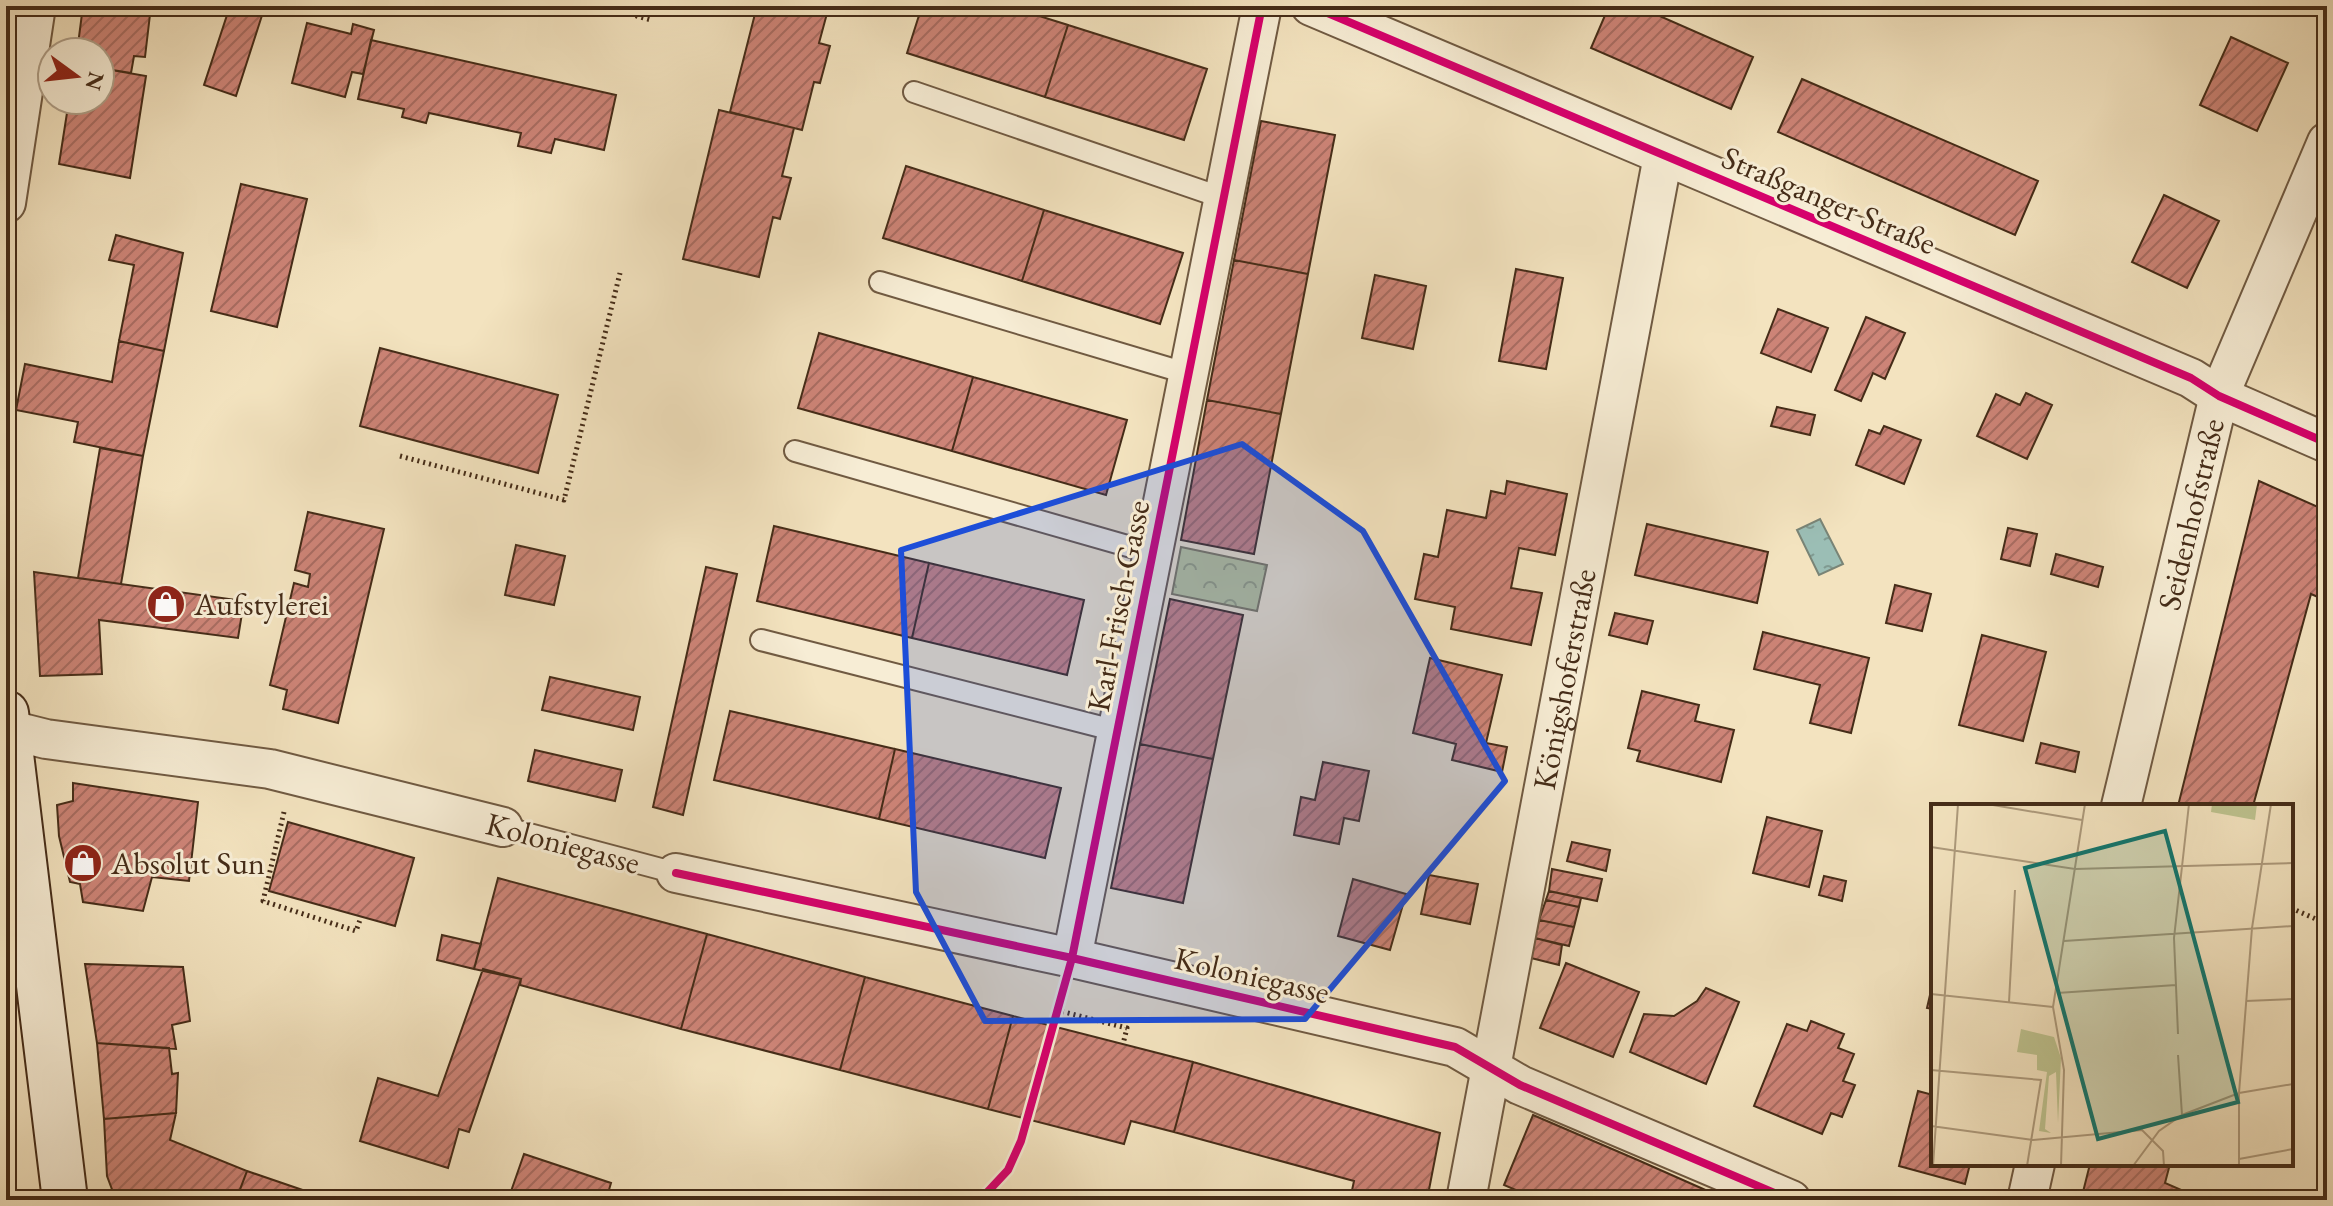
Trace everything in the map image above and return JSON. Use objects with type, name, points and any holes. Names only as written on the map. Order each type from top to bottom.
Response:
[{"type":"main road","points":[[8,722],[65,1200]]},
{"type":"street","points":[[6,203],[36,6]]},
{"type":"street","name":"Karl-Frisch-Gasse","points":[[1072,958],[1262,6]]},
{"type":"street","name":"Straßganger Straße","points":[[1311,6],[2191,378],[2219,396],[2327,443]]},
{"type":"street","name":"Seidenhofstraße","points":[[2121,804],[2219,396],[2327,142]]},
{"type":"street","name":"Königshoferstraße","points":[[1466,1200],[1663,156]]},
{"type":"street","name":"Koloniegasse","points":[[8,722],[270,769],[503,827]]},
{"type":"street","name":"Koloniegasse","points":[[676,873],[1072,958],[1455,1047],[1520,1085],[1791,1200]]},
{"type":"street","points":[[2027,1200],[2035,1166]]},
{"type":"lane","points":[[914,92],[1223,198]]},
{"type":"lane","points":[[880,282],[1189,374]]},
{"type":"lane","points":[[795,451],[1152,553]]},
{"type":"lane","points":[[761,640],[1117,731]]},
{"type":"lane","name":"Koloniegasse","points":[[503,827],[676,873]]},
{"type":"path","points":[[601,6],[651,20]]},
{"type":"path","points":[[400,456],[564,500],[620,273]]},
{"type":"path","points":[[286,803],[263,901],[356,931],[360,920]]},
{"type":"path","points":[[2293,909],[2327,924]]},
{"type":"path","points":[[1072,958],[1055,1014],[1127,1028],[1123,1044]]},
{"type":"highlighted area","points":[[1242,444],[1363,531],[1505,781],[1305,1019],[985,1021],[916,892],[901,550]]},
{"type":"green space","points":[[8,430],[14,553],[6,541]]},
{"type":"green space","points":[[1181,547],[1267,565],[1257,611],[1172,594]]},
{"type":"water","points":[[1820,519],[1843,564],[1819,575],[1797,530]]},
{"type":"building","points":[[83,6],[151,6],[145,57],[134,56],[131,73],[116,71],[116,36],[79,36]]},
{"type":"building","points":[[230,6],[265,6],[236,96],[204,85]]},
{"type":"building","points":[[408,6],[429,6],[426,14],[407,9]]},
{"type":"building","points":[[757,6],[829,6],[819,43],[830,46],[820,83],[814,82],[802,130],[730,112]]},
{"type":"building","points":[[922,6],[1007,6],[1068,25],[1045,97],[907,53]]},
{"type":"building","points":[[1609,6],[1637,6],[1753,57],[1731,109],[1591,48]]},
{"type":"building","points":[[307,23],[351,34],[353,24],[374,30],[363,74],[352,72],[345,97],[292,83]]},
{"type":"building","points":[[1068,25],[1207,69],[1184,140],[1045,97]]},
{"type":"building","points":[[2231,37],[2288,63],[2257,131],[2200,105]]},
{"type":"building","points":[[371,40],[616,95],[604,150],[555,139],[551,153],[518,146],[521,133],[429,113],[426,123],[402,117],[404,109],[358,99]]},
{"type":"building","points":[[116,71],[146,76],[130,178],[59,164],[66,116],[116,116]]},
{"type":"building","points":[[1802,79],[2038,181],[2015,235],[1778,132]]},
{"type":"building","points":[[719,110],[794,128],[782,176],[791,178],[780,219],[773,217],[759,277],[683,259]]},
{"type":"building","points":[[1261,121],[1335,135],[1308,274],[1234,260]]},
{"type":"building","points":[[906,166],[1044,210],[1022,281],[883,238]]},
{"type":"building","points":[[241,184],[307,199],[277,327],[211,311]]},
{"type":"building","points":[[2164,195],[2219,221],[2187,288],[2132,262]]},
{"type":"building","points":[[1044,210],[1183,253],[1160,324],[1022,281]]},
{"type":"building","points":[[116,235],[183,253],[164,351],[119,341],[134,265],[109,260]]},
{"type":"building","points":[[1234,260],[1308,274],[1281,414],[1207,400]]},
{"type":"building","points":[[1516,269],[1563,278],[1546,369],[1499,361]]},
{"type":"building","points":[[1375,275],[1426,286],[1413,349],[1362,338]]},
{"type":"building","points":[[1778,309],[1828,328],[1811,372],[1761,353]]},
{"type":"building","points":[[1866,317],[1905,333],[1885,379],[1873,373],[1861,401],[1835,390]]},
{"type":"building","points":[[819,333],[973,377],[952,451],[798,408]]},
{"type":"building","points":[[119,341],[164,351],[143,456],[74,442],[78,422],[16,410],[25,364],[112,382]]},
{"type":"building","points":[[380,348],[558,395],[538,473],[360,426]]},
{"type":"building","points":[[973,377],[1127,420],[1106,495],[952,451]]},
{"type":"building","points":[[2026,393],[2052,405],[2027,459],[1977,436],[1996,394],[2020,405]]},
{"type":"building","points":[[1207,400],[1281,414],[1254,554],[1181,540]]},
{"type":"building","points":[[1777,407],[1815,415],[1810,435],[1771,426]]},
{"type":"building","points":[[1884,426],[1921,440],[1904,484],[1856,465],[1869,430],[1880,434]]},
{"type":"building","points":[[100,448],[143,456],[121,584],[78,578]]},
{"type":"building","points":[[1507,481],[1567,494],[1555,555],[1519,548],[1511,588],[1542,593],[1531,645],[1451,629],[1455,607],[1415,599],[1424,554],[1438,557],[1447,510],[1486,518],[1491,491],[1505,494]]},
{"type":"building","points":[[2259,481],[2327,511],[2327,601],[2311,594],[2254,804],[2178,804]]},
{"type":"building","points":[[308,512],[384,529],[338,723],[283,709],[287,690],[270,685],[294,583],[308,587],[310,574],[295,570]]},
{"type":"building","points":[[1647,524],[1768,552],[1757,603],[1635,575]]},
{"type":"building","points":[[774,526],[929,563],[912,638],[757,601]]},
{"type":"building","points":[[2008,528],[2037,534],[2030,566],[2001,559]]},
{"type":"building","points":[[516,545],[565,556],[554,605],[505,595]]},
{"type":"building","points":[[2056,554],[2103,567],[2098,587],[2051,574]]},
{"type":"building","points":[[929,563],[1084,600],[1067,675],[912,638]]},
{"type":"building","points":[[706,567],[737,574],[683,815],[653,807]]},
{"type":"building","points":[[34,572],[244,601],[238,638],[99,620],[102,674],[40,676]]},
{"type":"building","points":[[1895,585],[1931,594],[1922,631],[1886,623]]},
{"type":"building","points":[[1170,599],[1243,615],[1213,759],[1140,744]]},
{"type":"building","points":[[1615,613],[1653,621],[1647,644],[1609,635]]},
{"type":"building","points":[[1763,632],[1869,658],[1851,733],[1810,723],[1820,685],[1754,669]]},
{"type":"building","points":[[1982,635],[2046,652],[2023,741],[1959,725]]},
{"type":"building","points":[[1430,658],[1502,675],[1486,743],[1507,747],[1502,772],[1452,760],[1456,744],[1413,733]]},
{"type":"building","points":[[550,677],[640,697],[633,730],[542,710]]},
{"type":"building","points":[[1642,691],[1699,705],[1695,721],[1734,730],[1721,782],[1637,761],[1640,751],[1628,748]]},
{"type":"building","points":[[730,711],[895,749],[879,819],[714,780]]},
{"type":"building","points":[[2041,743],[2079,752],[2075,772],[2036,763]]},
{"type":"building","points":[[1140,744],[1213,759],[1183,903],[1111,888]]},
{"type":"building","points":[[895,749],[1061,788],[1045,858],[879,819]]},
{"type":"building","points":[[535,750],[622,770],[615,801],[528,781]]},
{"type":"building","points":[[1323,762],[1369,771],[1359,821],[1344,818],[1339,844],[1294,835],[1301,797],[1315,800]]},
{"type":"building","points":[[73,783],[198,802],[189,881],[152,877],[143,911],[83,902],[80,884],[70,882],[59,836],[57,805],[73,801]]},
{"type":"building","points":[[1767,817],[1822,831],[1809,887],[1753,873]]},
{"type":"building","points":[[288,822],[414,858],[395,926],[269,891]]},
{"type":"building","points":[[1572,842],[1610,850],[1606,871],[1567,861]]},
{"type":"building","points":[[1552,869],[1602,879],[1597,901],[1549,891]]},
{"type":"building","points":[[1429,875],[1478,884],[1470,924],[1421,914]]},
{"type":"building","points":[[1824,876],[1846,881],[1842,901],[1819,895]]},
{"type":"building","points":[[498,878],[707,934],[681,1029],[520,985],[521,979],[474,969]]},
{"type":"building","points":[[1353,879],[1406,894],[1390,950],[1338,936]]},
{"type":"building","points":[[1549,891],[1581,898],[1579,907],[1546,900]]},
{"type":"building","points":[[1546,900],[1579,907],[1574,927],[1539,920]]},
{"type":"building","points":[[1539,920],[1574,927],[1569,946],[1535,938]]},
{"type":"building","points":[[707,934],[865,977],[840,1070],[681,1029]]},
{"type":"building","points":[[442,935],[481,944],[474,969],[437,960]]},
{"type":"building","points":[[1535,938],[1562,945],[1559,965],[1531,958]]},
{"type":"building","points":[[1566,963],[1639,992],[1613,1057],[1540,1028]]},
{"type":"building","points":[[85,964],[183,967],[190,1021],[172,1025],[176,1049],[97,1043]]},
{"type":"building","points":[[483,969],[521,979],[469,1132],[459,1129],[448,1168],[360,1141],[378,1078],[438,1096]]},
{"type":"building","points":[[865,977],[1013,1016],[988,1109],[840,1070]]},
{"type":"building","points":[[1706,988],[1739,1002],[1706,1084],[1630,1052],[1644,1014],[1674,1016],[1697,1001]]},
{"type":"building","points":[[1013,1016],[1193,1062],[1174,1132],[1131,1121],[1124,1144],[988,1109]]},
{"type":"building","points":[[1811,1021],[1844,1034],[1838,1048],[1854,1054],[1843,1081],[1855,1085],[1842,1117],[1831,1113],[1822,1134],[1754,1106],[1787,1024],[1807,1031]]},
{"type":"building","points":[[97,1043],[169,1048],[172,1074],[178,1073],[176,1113],[104,1119]]},
{"type":"building","points":[[1193,1062],[1440,1133],[1427,1200],[1350,1200],[1354,1181],[1174,1132]]},
{"type":"building","points":[[1918,1091],[1931,1094],[1931,1166],[1970,1166],[1965,1184],[1899,1166]]},
{"type":"building","points":[[176,1113],[170,1140],[247,1171],[236,1200],[116,1200],[107,1176],[104,1119]]},
{"type":"building","points":[[1533,1115],[1728,1200],[1539,1200],[1504,1185]]},
{"type":"building","points":[[524,1154],[611,1183],[606,1200],[508,1200]]},
{"type":"building","points":[[2090,1166],[2169,1166],[2165,1183],[2204,1200],[2081,1200]]},
{"type":"building","points":[[247,1171],[326,1198],[236,1200]]},
{"type":"cycle path","points":[[980,1200],[1008,1170],[1021,1141],[1072,958],[1262,6]]},
{"type":"cycle path","points":[[1311,6],[2191,378],[2219,396],[2327,443]]},
{"type":"cycle path","points":[[676,873],[1072,958],[1455,1047],[1520,1085],[1791,1200]]},
{"type":"place","name":"Aufstylerei","points":[[166,604]]},
{"type":"place","name":"Absolut Sun","points":[[83,863]]}]
